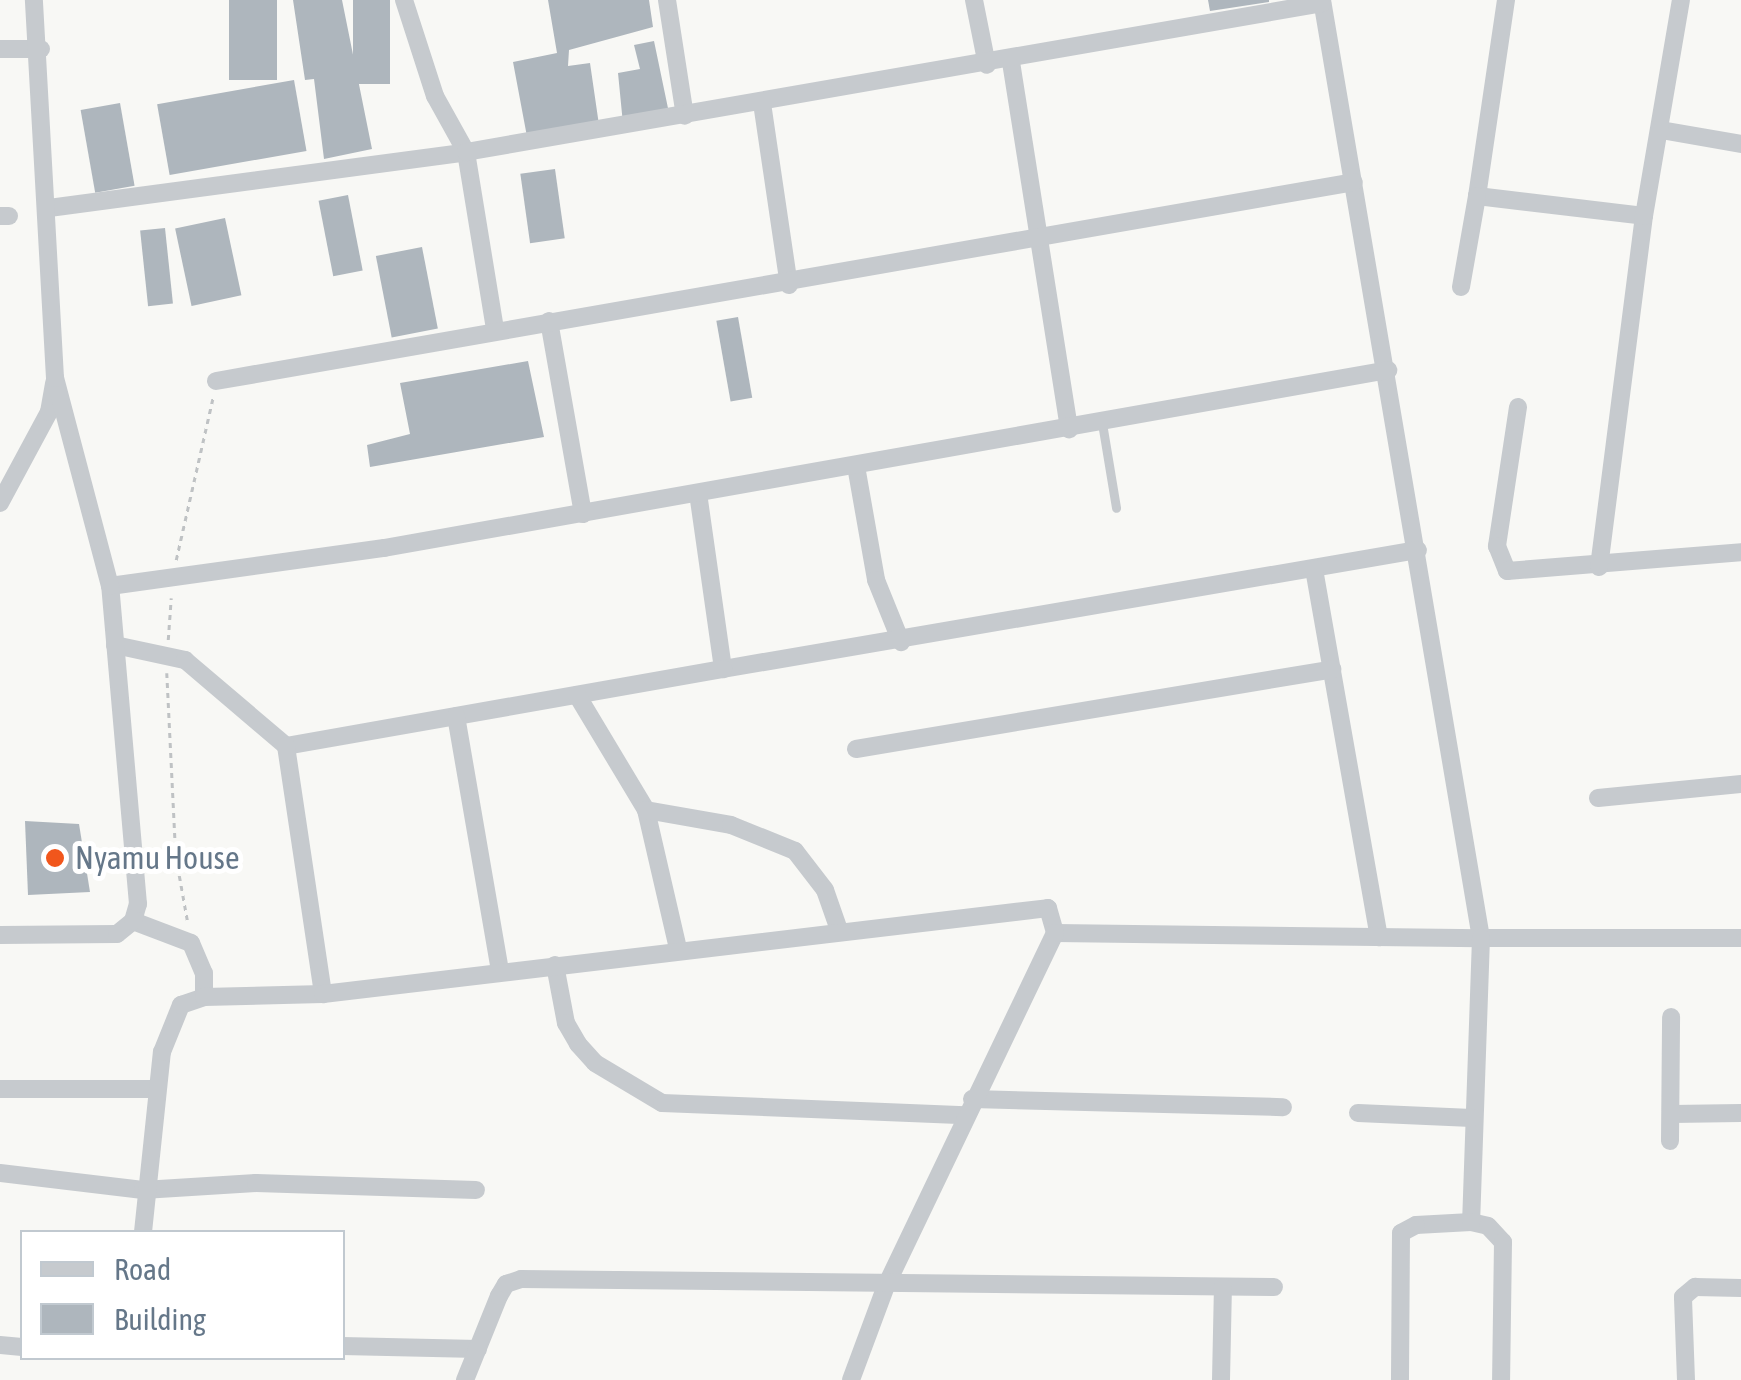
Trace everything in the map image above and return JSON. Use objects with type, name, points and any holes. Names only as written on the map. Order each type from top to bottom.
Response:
[{"type":"street","points":[[0,503],[49,412],[55,378],[42,49],[34,0]]},
{"type":"street","points":[[404,0],[435,96],[466,152],[495,329]]},
{"type":"street","points":[[667,0],[685,116]]},
{"type":"street","points":[[974,0],[987,66]]},
{"type":"street","points":[[1461,287],[1506,0]]},
{"type":"street","points":[[1599,566],[1644,216],[1680,0]]},
{"type":"street","points":[[49,208],[466,152],[1012,62],[1322,1],[1388,370],[1481,938],[1471,1222]]},
{"type":"street","points":[[0,48],[42,49]]},
{"type":"street","points":[[1012,62],[1069,429]]},
{"type":"street","points":[[762,103],[790,285]]},
{"type":"street","points":[[1661,130],[1741,144]]},
{"type":"street","points":[[216,381],[495,329],[790,285],[1354,182]]},
{"type":"street","points":[[1477,196],[1644,216]]},
{"type":"street","points":[[549,321],[583,514]]},
{"type":"street","points":[[110,586],[583,514],[1388,370]]},
{"type":"street","points":[[0,935],[117,934],[133,921],[138,904],[110,586],[55,378]]},
{"type":"street","points":[[1518,406],[1497,546],[1500,566],[1517,574],[1741,552]]},
{"type":"street","points":[[856,466],[876,580],[901,642]]},
{"type":"street","points":[[698,494],[723,670]]},
{"type":"street","points":[[286,746],[1418,550]]},
{"type":"street","points":[[1314,569],[1379,936]]},
{"type":"street","points":[[115,645],[185,660],[286,746],[323,994]]},
{"type":"street","points":[[856,750],[1332,669]]},
{"type":"street","points":[[577,695],[646,810],[678,949]]},
{"type":"street","points":[[456,716],[500,972]]},
{"type":"street","points":[[1598,798],[1741,784]]},
{"type":"street","points":[[646,810],[731,825],[795,851],[825,890],[839,930]]},
{"type":"street","points":[[143,1230],[143,1190],[157,1089],[175,1012],[204,997],[323,994],[1037,907],[1054,915],[1055,933],[968,1107],[887,1283],[851,1380]]},
{"type":"street","points":[[133,921],[191,943],[204,973],[204,997]]},
{"type":"street","points":[[1055,933],[1741,938]]},
{"type":"street","points":[[555,965],[566,1023],[578,1044],[595,1063],[662,1103],[1283,1107]]},
{"type":"street","points":[[1670,1142],[1671,1017]]},
{"type":"street","points":[[0,1089],[157,1089]]},
{"type":"street","points":[[1358,1113],[1472,1118]]},
{"type":"street","points":[[1672,1114],[1741,1113]]},
{"type":"street","points":[[0,1173],[143,1190],[256,1184],[476,1190]]},
{"type":"street","points":[[1400,1380],[1401,1232],[1416,1224],[1471,1222],[1488,1226],[1503,1242],[1501,1380]]},
{"type":"street","points":[[465,1380],[499,1296],[521,1279],[1274,1288]]},
{"type":"street","points":[[1221,1380],[1223,1287]]},
{"type":"street","points":[[1686,1380],[1684,1297],[1695,1287],[1741,1288]]},
{"type":"street","points":[[345,1346],[478,1349]]},
{"type":"lane","points":[[1102,424],[1116,508]]},
{"type":"building","points":[[229,0],[277,0],[277,80],[229,80]]},
{"type":"building","points":[[293,0],[342,0],[372,149],[324,159],[314,79],[305,80]]},
{"type":"building","points":[[353,0],[390,0],[390,84],[353,84]]},
{"type":"building","points":[[548,0],[649,0],[653,27],[569,50],[568,66],[590,63],[599,125],[528,142],[513,62],[557,53]]},
{"type":"building","points":[[1208,0],[1269,0],[1269,2],[1210,11]]},
{"type":"building","points":[[654,41],[669,113],[623,124],[618,73],[640,69],[634,45]]},
{"type":"building","points":[[294,80],[307,151],[170,175],[157,104]]},
{"type":"building","points":[[120,103],[135,186],[95,193],[81,110]]},
{"type":"building","points":[[555,169],[565,238],[530,243],[520,174]]},
{"type":"building","points":[[348,195],[363,271],[333,276],[319,201]]},
{"type":"building","points":[[225,218],[241,295],[192,306],[175,229]]},
{"type":"building","points":[[165,228],[173,304],[148,306],[140,231]]},
{"type":"building","points":[[422,247],[438,328],[392,337],[376,256]]},
{"type":"building","points":[[738,317],[752,398],[731,402],[716,321]]},
{"type":"building","points":[[528,361],[544,437],[370,467],[367,445],[410,434],[400,383]]},
{"type":"building","name":"Nyamu House","points":[[25,821],[79,824],[90,892],[28,895]]},
{"type":"place","name":"Nyamu House","points":[[55,858]]}]
